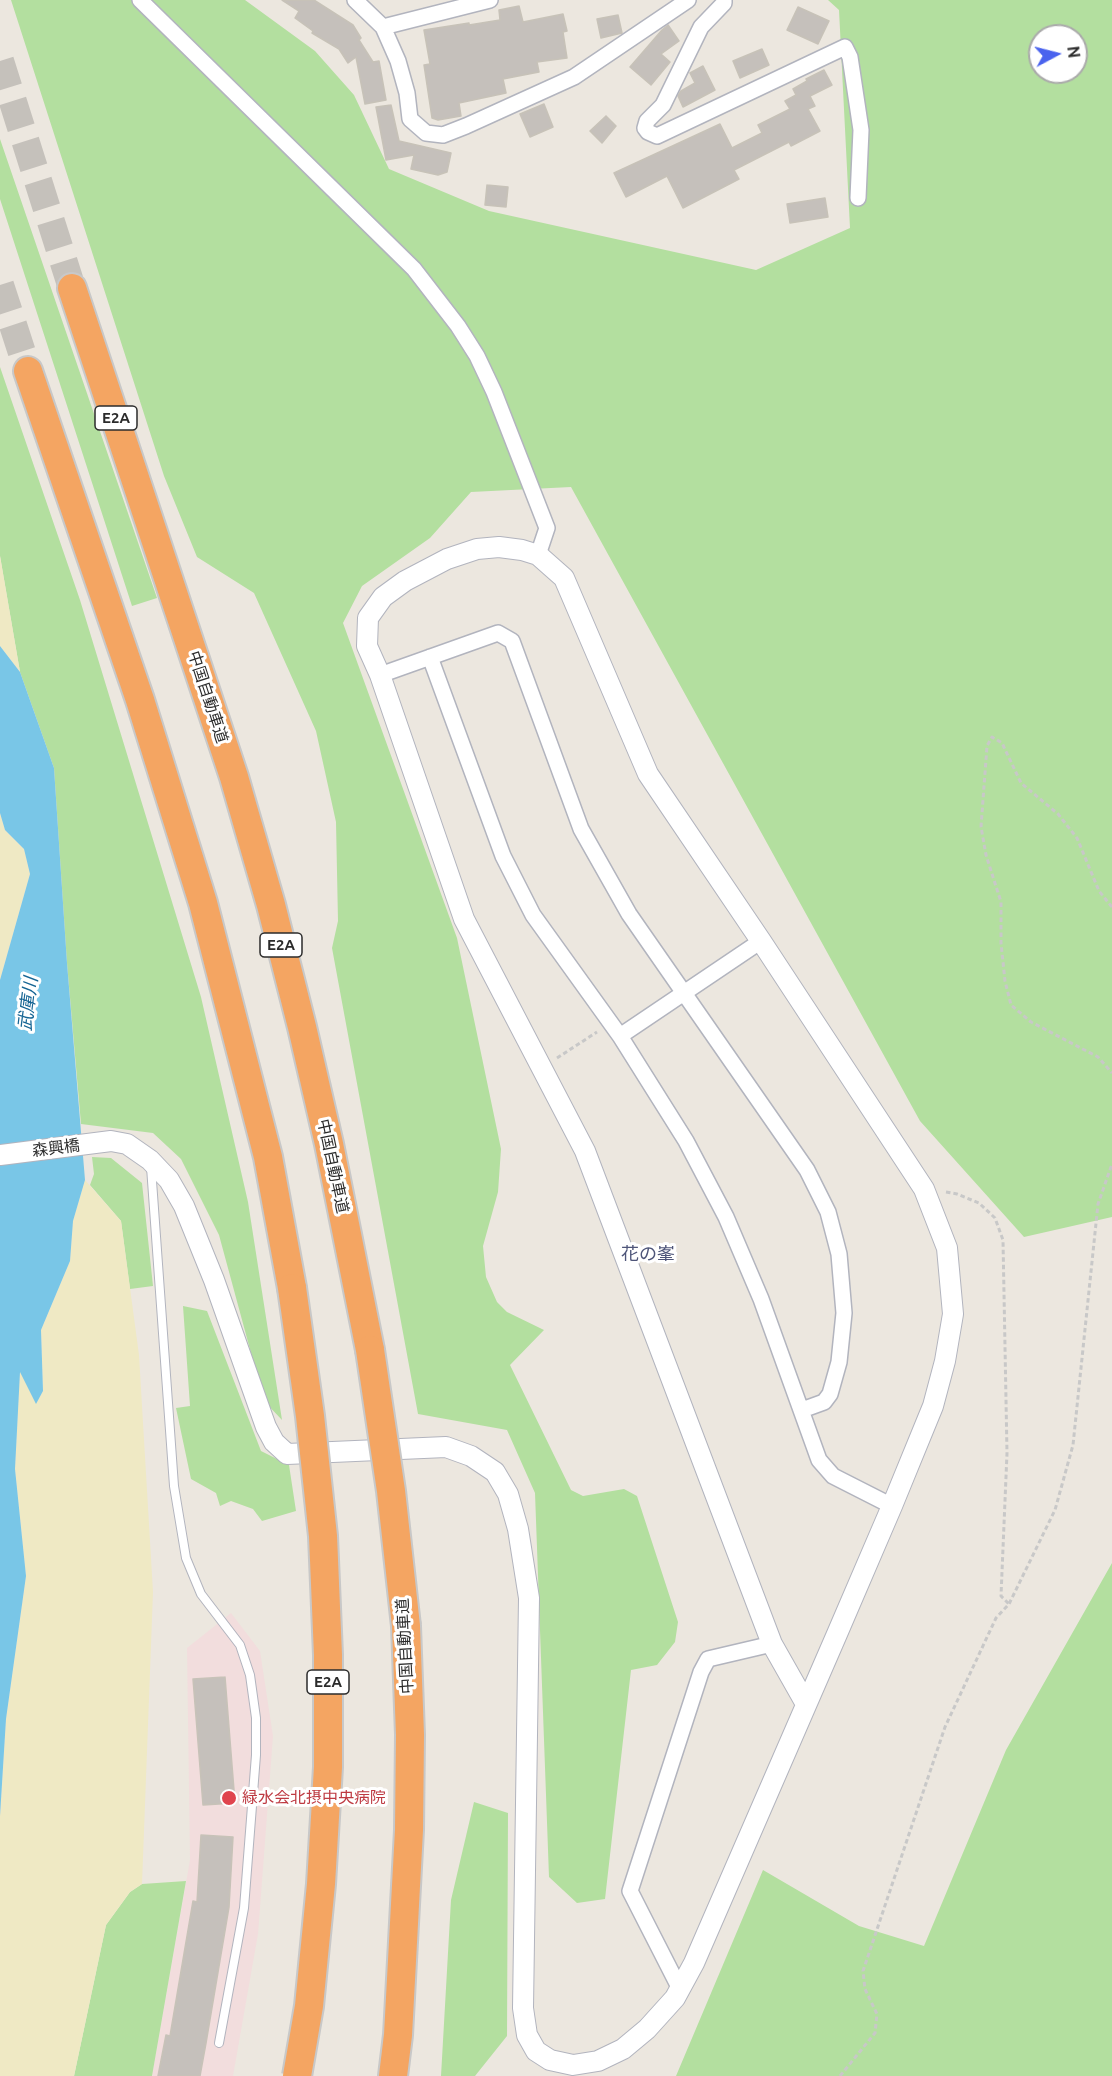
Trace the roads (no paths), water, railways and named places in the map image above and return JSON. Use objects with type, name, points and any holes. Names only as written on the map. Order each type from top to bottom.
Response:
[{"type":"highway","name":"中国自動車道","points":[[72,288],[234,777],[271,905],[329,1144],[370,1350],[391,1491],[406,1626],[410,1735],[410,1830],[398,2035],[393,2076]]},
{"type":"highway","name":"E2A","points":[[28,371],[140,700],[203,903],[268,1157],[292,1288],[310,1416],[323,1536],[328,1655],[328,1767],[321,1884],[309,2006],[297,2076]]},
{"type":"street","points":[[140,0],[414,269],[458,326],[477,356],[494,392],[547,528],[538,555]]},
{"type":"street","points":[[355,0],[383,27],[398,61],[407,93],[410,119],[426,133],[443,135],[574,77],[688,0]]},
{"type":"street","points":[[383,27],[490,0]]},
{"type":"street","points":[[724,0],[724,3],[701,27],[663,105],[647,121],[645,128],[657,136],[845,47],[850,57],[861,130],[858,198]]},
{"type":"street","points":[[150,1160],[169,1180],[184,1206],[214,1280],[266,1427],[274,1442],[287,1454],[446,1447],[471,1456],[495,1472],[508,1494],[518,1529],[528,1598],[523,2008],[527,2035],[536,2051],[550,2060],[573,2065],[598,2061],[623,2049],[647,2029],[675,1998],[694,1963],[892,1506],[933,1406],[945,1361],[953,1314],[947,1248],[924,1189],[648,774],[564,578],[538,555],[499,547],[477,549],[447,560],[415,576],[383,597],[368,618],[367,646],[380,675],[464,919],[585,1151],[772,1644],[806,1704]]},
{"type":"street","points":[[380,675],[498,633],[512,641],[581,829],[629,914],[807,1170],[828,1212],[839,1254],[844,1312],[839,1362],[830,1394],[824,1402],[802,1410]]},
{"type":"street","points":[[430,657],[503,856],[533,915],[620,1036],[686,1141],[726,1217],[761,1299],[819,1460],[832,1476],[892,1506]]},
{"type":"street","points":[[620,1036],[761,941]]},
{"type":"street","name":"森興橋","points":[[0,1155],[111,1141],[127,1144],[150,1160]]},
{"type":"street","points":[[680,1989],[630,1891],[701,1672],[708,1659],[772,1644]]},
{"type":"lane","points":[[150,1160],[174,1486],[186,1558],[201,1594],[240,1645],[250,1675],[256,1718],[256,1755],[244,1908],[219,2043]]},
{"type":"water","name":"武庫川","points":[[0,646],[20,672],[54,768],[85,1180],[73,1221],[70,1261],[41,1330],[43,1391],[36,1404],[20,1372],[15,1469],[26,1576],[6,1719],[0,1816],[0,980],[30,874],[24,849],[5,830],[0,813]]},
{"type":"tunnel","points":[[0,61],[72,288]]},
{"type":"tunnel","points":[[0,285],[28,371]]},
{"type":"place","name":"緑水会北摂中央病院","points":[[229,1798]]},
{"type":"district","name":"花の峯","points":[[648,1254]]}]
